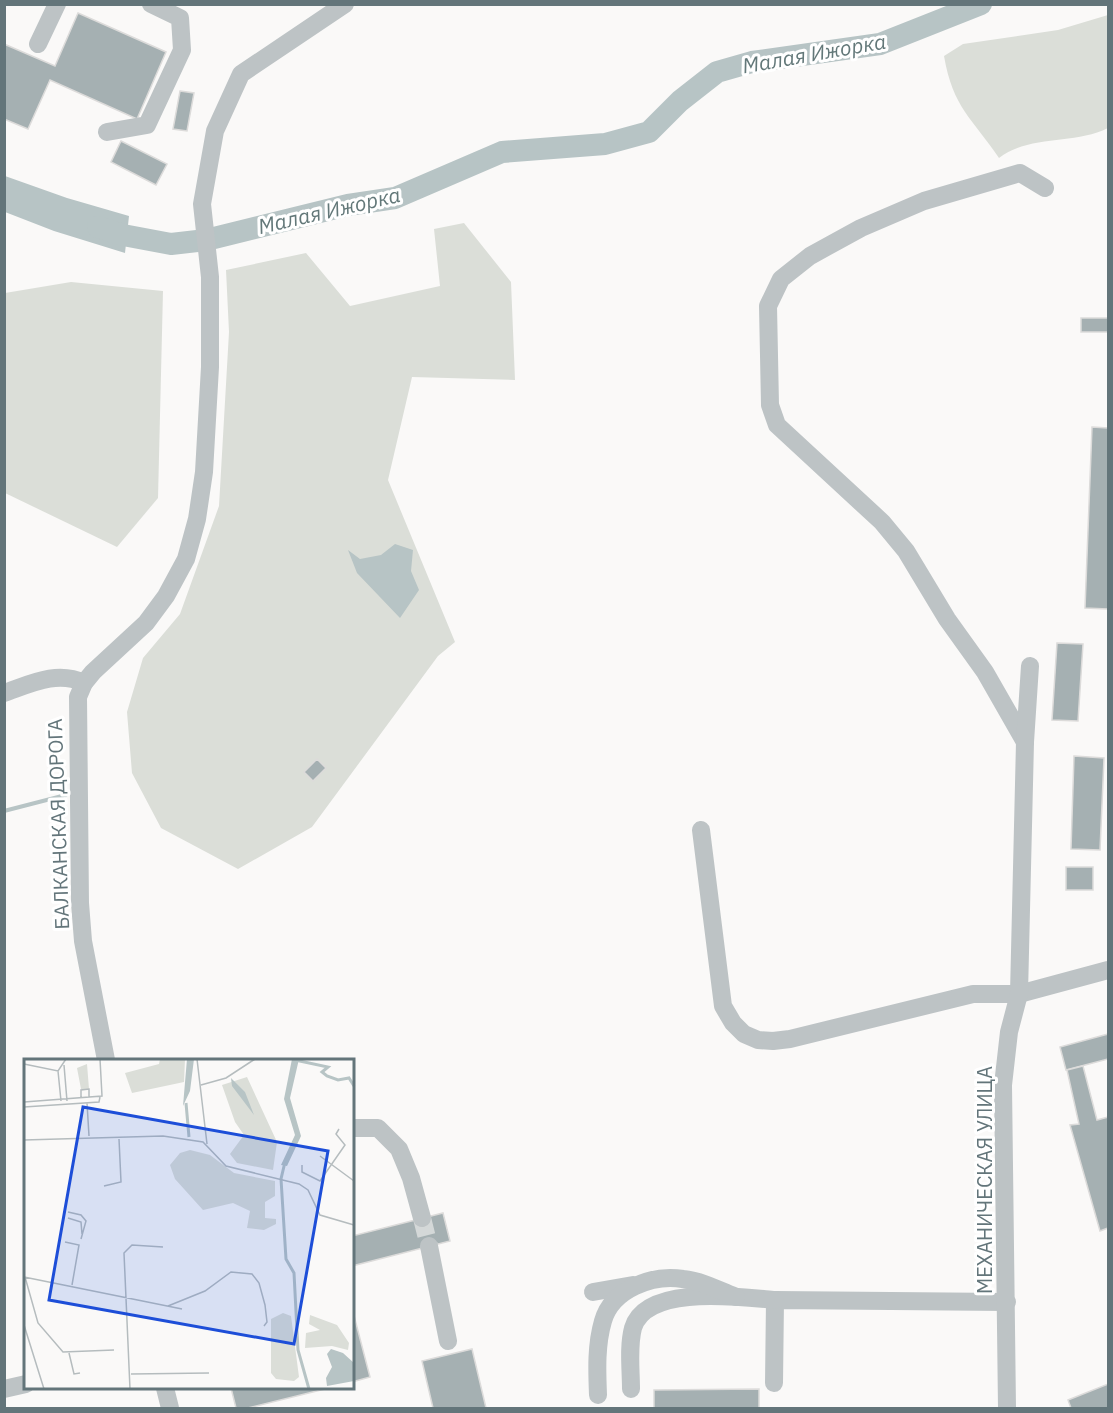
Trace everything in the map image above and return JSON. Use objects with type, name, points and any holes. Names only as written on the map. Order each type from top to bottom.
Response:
[{"type":"street","points":[[38,44],[57,4]]},
{"type":"street","points":[[106,132],[147,125],[182,50],[180,18],[151,4]]},
{"type":"street","points":[[4,693],[43,680],[63,677],[84,683],[146,623],[166,596],[186,559],[197,519],[204,472],[210,367],[208,264],[202,204],[215,131],[241,74],[345,4]]},
{"type":"street","points":[[1025,742],[985,672],[947,619],[906,551],[882,522],[777,425],[770,405],[768,306],[781,279],[810,256],[861,228],[924,201],[1020,173],[1045,188]]},
{"type":"street","name":"МЕХАНИЧЕСКАЯ УЛИЦА","points":[[1006,1408],[1007,1302],[1003,1085],[1009,1032],[1018,994],[1025,742],[1030,666]]},
{"type":"street","name":"БАЛКАНСКАЯ ДОРОГА","points":[[84,683],[76,711],[80,903],[84,941],[106,1059]]},
{"type":"street","points":[[701,830],[723,1006],[733,1023],[744,1034],[766,1040],[790,1039],[973,994],[1018,994],[1108,970]]},
{"type":"street","points":[[354,1128],[378,1128],[399,1149],[411,1178],[422,1218]]},
{"type":"street","points":[[429,1246],[448,1341]]},
{"type":"street","points":[[593,1292],[654,1280],[681,1278],[705,1284],[736,1297]]},
{"type":"street","points":[[598,1395],[597,1364],[603,1318],[619,1297],[634,1285]]},
{"type":"street","points":[[631,1389],[633,1326],[643,1312],[660,1301],[736,1297],[775,1300],[1007,1302]]},
{"type":"street","points":[[774,1383],[775,1300]]},
{"type":"street","points":[[4,1389],[24,1384]]},
{"type":"street","points":[[165,1389],[170,1408]]},
{"type":"shaded area","points":[[1108,15],[1108,128],[1081,136],[1039,142],[1011,151],[999,158],[958,101],[944,56],[963,44],[1058,30]]},
{"type":"shaded area","points":[[5,176],[67,198],[129,216],[125,253],[54,231],[5,212]]},
{"type":"shaded area","points":[[464,223],[511,282],[515,380],[412,377],[388,480],[455,642],[438,656],[312,827],[238,869],[161,828],[132,773],[127,712],[143,658],[180,614],[219,506],[229,332],[226,270],[306,253],[350,306],[440,286],[434,229]]},
{"type":"shaded area","points":[[71,282],[163,291],[158,498],[117,547],[5,493],[5,293]]},
{"type":"shaded area","points":[[395,544],[413,550],[411,571],[419,590],[400,618],[357,573],[348,550],[360,559],[381,555]]},
{"type":"building","points":[[78,13],[166,52],[137,119],[50,80],[28,129],[4,119],[4,44],[55,66]]},
{"type":"building","points":[[180,91],[194,93],[187,131],[173,129]]},
{"type":"building","points":[[121,141],[167,164],[156,185],[111,162]]},
{"type":"building","points":[[1081,318],[1108,318],[1108,332],[1081,332]]},
{"type":"building","points":[[1092,427],[1108,428],[1108,609],[1085,608]]},
{"type":"building","points":[[1057,643],[1083,644],[1078,721],[1052,720]]},
{"type":"building","points":[[1074,756],[1104,758],[1100,850],[1071,849]]},
{"type":"building","points":[[317,759],[326,768],[313,781],[304,772]]},
{"type":"building","points":[[1066,867],[1093,867],[1093,890],[1066,890]]},
{"type":"building","points":[[1108,1034],[1108,1059],[1066,1070],[1060,1047]]},
{"type":"building","points":[[1083,1066],[1097,1120],[1108,1117],[1108,1228],[1100,1231],[1070,1125],[1079,1124],[1067,1070]]},
{"type":"building","points":[[443,1213],[450,1241],[354,1265],[354,1235]]},
{"type":"building","points":[[354,1316],[370,1377],[354,1381]]},
{"type":"building","points":[[472,1349],[486,1408],[433,1408],[422,1361]]},
{"type":"building","points":[[1108,1384],[1108,1408],[1071,1408],[1068,1400]]},
{"type":"building","points":[[231,1389],[325,1389],[248,1408],[236,1408]]},
{"type":"building","points":[[759,1389],[759,1408],[654,1408],[654,1390]]},
{"type":"waterway","name":"Малая Ижорка","points":[[98,227],[123,235],[171,244],[206,240],[348,205],[395,198],[502,152],[605,144],[649,132],[680,101],[717,72],[752,62],[880,44],[981,4]]},
{"type":"waterway","points":[[4,811],[66,795]]},
{"type":"tunnel","points":[[422,1218],[429,1246]]}]
